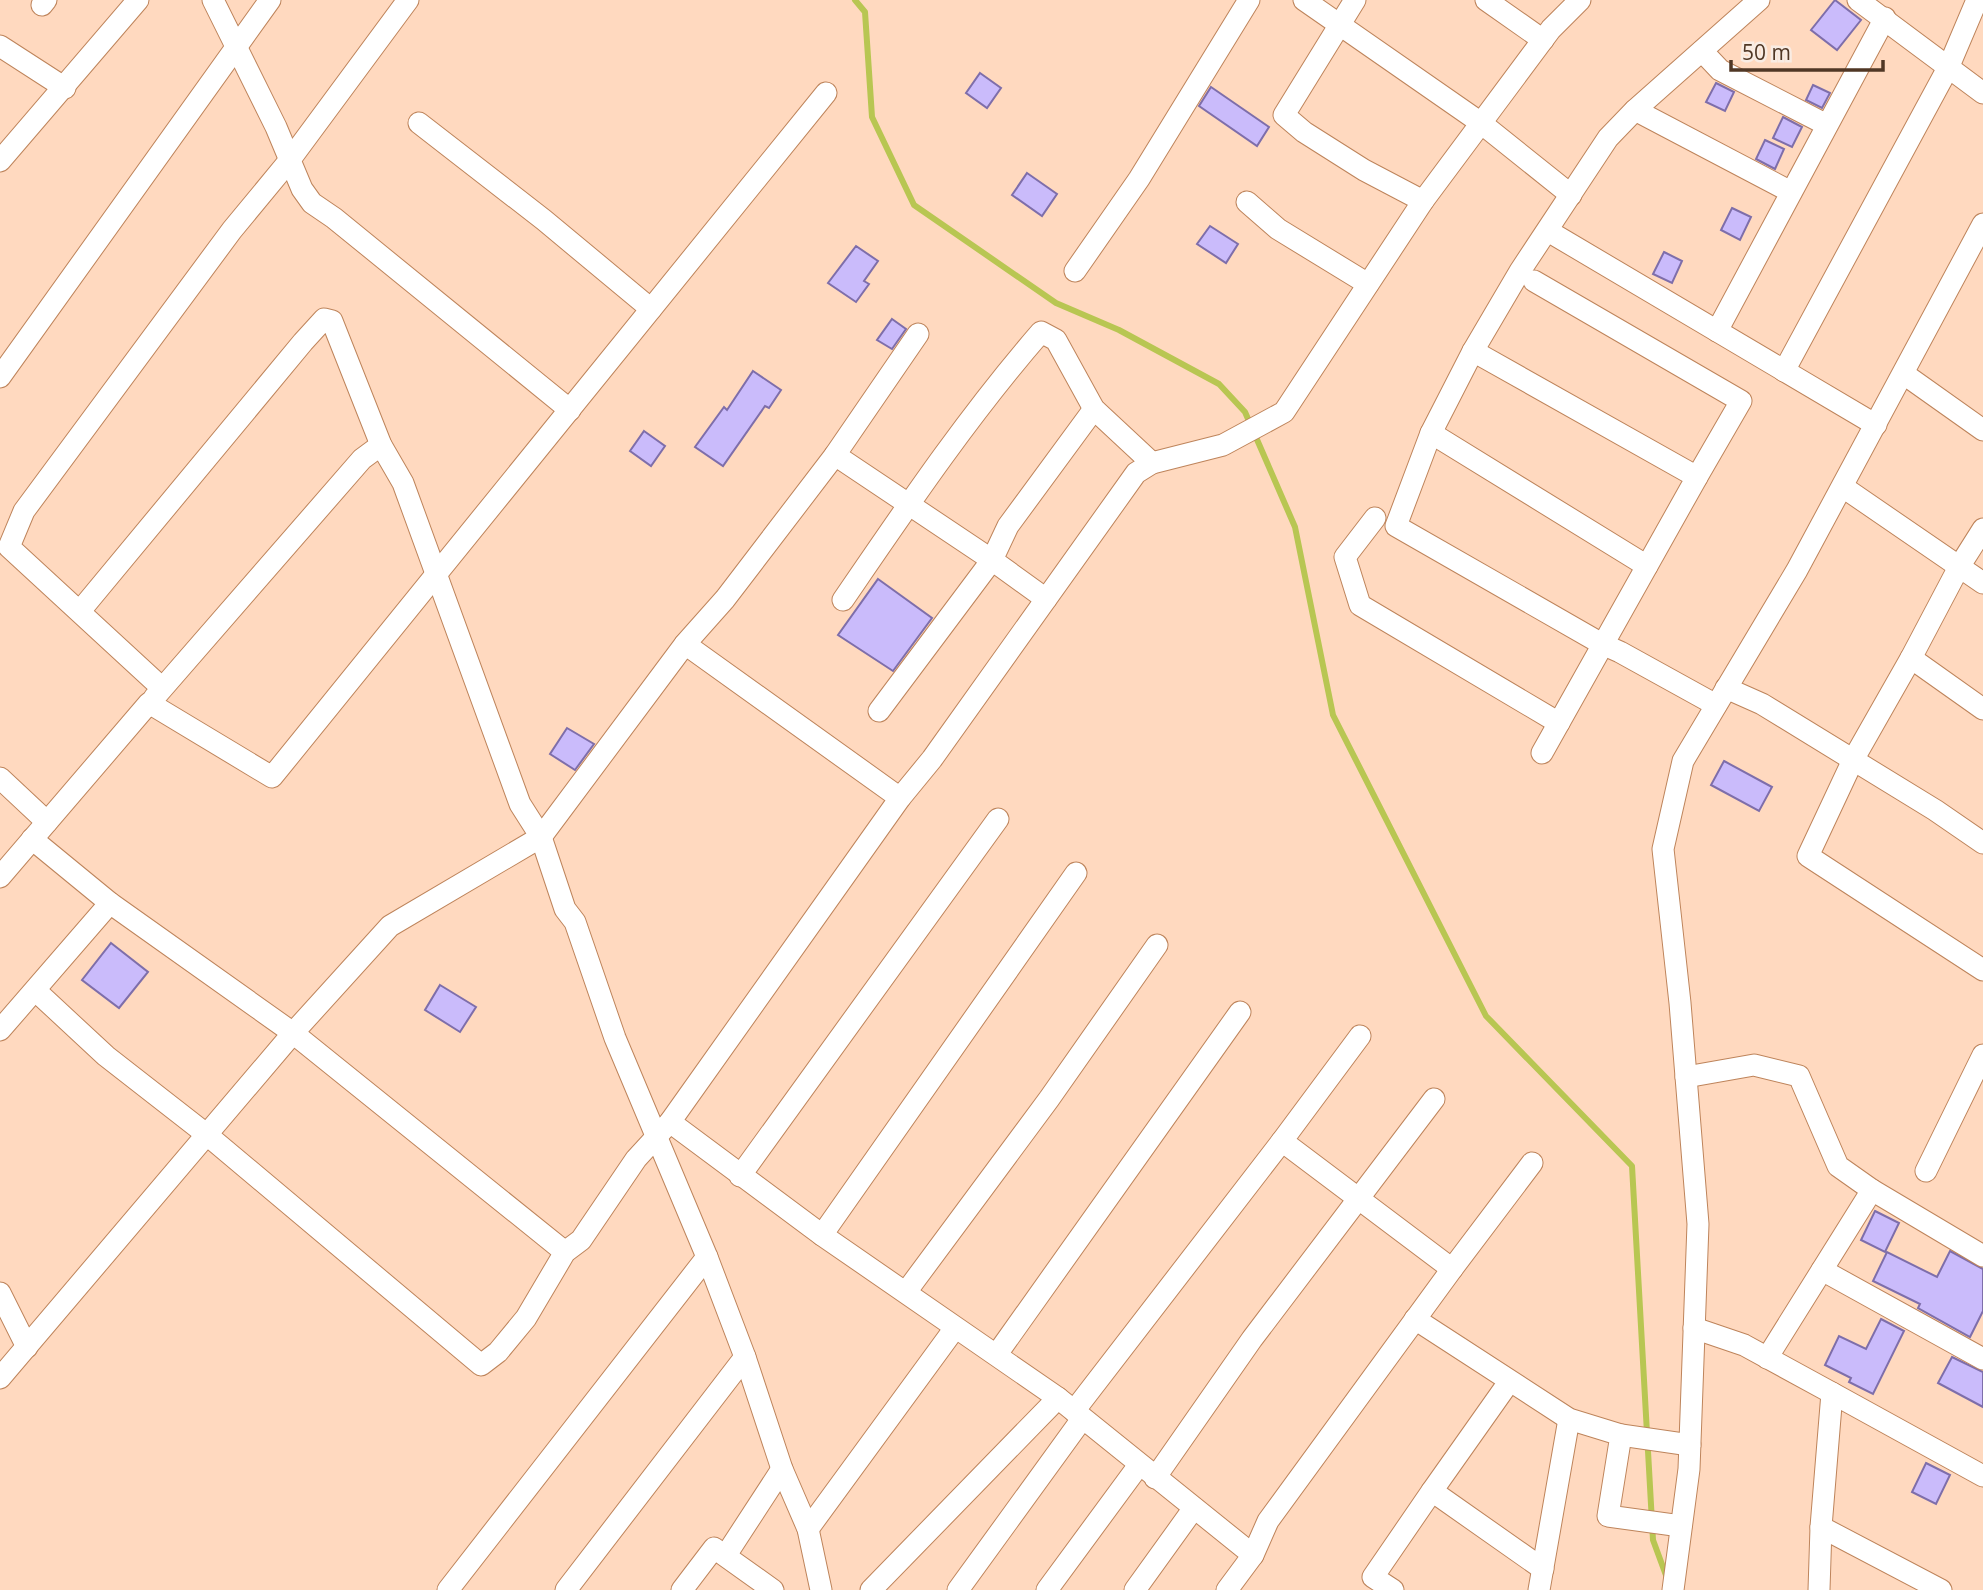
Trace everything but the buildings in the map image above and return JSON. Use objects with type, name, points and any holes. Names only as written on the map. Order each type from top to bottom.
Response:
[{"type":"street","points":[[0,162],[138,0]]},
{"type":"street","points":[[213,0],[276,127],[302,189],[312,203],[570,410]]},
{"type":"street","points":[[0,377],[235,45],[270,0]]},
{"type":"street","points":[[408,0],[289,161],[232,230],[24,511],[9,547],[80,611],[156,696],[272,777],[826,93]]},
{"type":"street","points":[[1075,271],[1139,179],[1249,0]]},
{"type":"street","points":[[1304,0],[1481,123],[1571,195]]},
{"type":"street","points":[[1354,0],[1292,100],[1285,117],[1364,170],[1423,201]]},
{"type":"street","points":[[1486,0],[1543,40]]},
{"type":"street","points":[[36,991],[106,1056],[206,1134],[481,1365],[498,1352],[526,1318],[565,1252],[581,1240],[636,1159],[663,1128],[900,798],[940,749],[1136,473],[1152,463],[1223,444],[1284,412],[1423,201],[1543,40],[1580,0]]},
{"type":"street","points":[[1759,0],[1634,110],[1608,138],[1520,271],[1473,351],[1431,433],[1396,526],[1603,644],[1721,697],[1762,705],[1935,810],[1983,843]]},
{"type":"street","points":[[1858,0],[1983,93]]},
{"type":"street","points":[[1784,370],[1949,66],[1977,0]]},
{"type":"street","points":[[1717,331],[1885,18]]},
{"type":"street","points":[[0,46],[65,88]]},
{"type":"street","points":[[1702,51],[1720,70],[1827,125]]},
{"type":"street","points":[[1634,110],[1791,192]]},
{"type":"street","points":[[419,123],[544,220],[651,309]]},
{"type":"street","points":[[1247,202],[1278,229],[1368,284]]},
{"type":"street","points":[[1674,1581],[1674,1525],[1690,1446],[1698,1224],[1663,849],[1683,761],[1797,570],[1983,224]]},
{"type":"street","points":[[1548,231],[1876,425]]},
{"type":"street","points":[[1534,281],[1741,401],[1542,753]]},
{"type":"street","points":[[80,611],[324,319],[332,321],[381,445],[403,483],[520,804],[541,837],[565,909],[575,922],[615,1038],[663,1128],[746,1357],[782,1469],[808,1529],[821,1590]]},
{"type":"street","points":[[843,600],[909,504],[1007,371],[1041,332],[1056,340],[1094,409],[1152,463]]},
{"type":"street","points":[[0,1378],[293,1033],[390,926],[541,837],[685,644],[725,599],[835,455],[918,334]]},
{"type":"street","points":[[1473,351],[1697,477]]},
{"type":"street","points":[[1904,374],[1983,430]]},
{"type":"street","points":[[879,711],[992,560],[1009,526],[1094,409]]},
{"type":"street","points":[[1431,433],[1647,566]]},
{"type":"street","points":[[0,877],[362,459],[381,445]]},
{"type":"street","points":[[835,455],[1046,599]]},
{"type":"street","points":[[1843,487],[1983,583]]},
{"type":"street","points":[[1375,518],[1345,557],[1360,605],[1559,723]]},
{"type":"street","points":[[1983,529],[1959,567],[1853,760],[1808,856],[1983,970]]},
{"type":"street","points":[[685,644],[900,798]]},
{"type":"street","points":[[1911,658],[1983,709]]},
{"type":"street","points":[[0,778],[47,822]]},
{"type":"street","points":[[740,1176],[998,819]]},
{"type":"street","points":[[33,839],[110,903],[293,1033],[565,1252]]},
{"type":"street","points":[[822,1236],[1076,873]]},
{"type":"street","points":[[0,1030],[110,903]]},
{"type":"street","points":[[906,1292],[1049,1099],[1157,945]]},
{"type":"street","points":[[998,1354],[1240,1012]]},
{"type":"street","points":[[958,1590],[1071,1409],[1282,1141],[1360,1036]]},
{"type":"street","points":[[1926,1171],[1983,1055]]},
{"type":"street","points":[[1686,1077],[1754,1065],[1799,1076],[1838,1166],[1872,1190],[1983,1256]]},
{"type":"street","points":[[1047,1590],[1147,1471],[1252,1339],[1434,1099]]},
{"type":"street","points":[[663,1128],[740,1176],[955,1328],[998,1354],[1253,1555]]},
{"type":"street","points":[[1282,1141],[1452,1269]]},
{"type":"street","points":[[1227,1590],[1253,1555],[1269,1521],[1532,1163]]},
{"type":"street","points":[[1767,1358],[1872,1190]]},
{"type":"street","points":[[447,1590],[708,1257]]},
{"type":"street","points":[[1822,1270],[1983,1359]]},
{"type":"street","points":[[0,1293],[27,1347]]},
{"type":"street","points":[[1415,1319],[1569,1419],[1627,1435],[1690,1446]]},
{"type":"street","points":[[808,1529],[955,1328]]},
{"type":"street","points":[[1694,1328],[1744,1345],[1983,1476]]},
{"type":"street","points":[[566,1590],[746,1357]]},
{"type":"street","points":[[1393,1590],[1368,1583],[1509,1382]]},
{"type":"street","points":[[1819,1590],[1832,1393]]},
{"type":"street","points":[[871,1590],[1071,1409]]},
{"type":"street","points":[[1432,1491],[1541,1580],[1569,1419]]},
{"type":"street","points":[[1627,1435],[1608,1516],[1674,1525]]},
{"type":"street","points":[[726,1555],[782,1469]]},
{"type":"street","points":[[1135,1590],[1194,1508]]},
{"type":"street","points":[[1822,1527],[1941,1590]]},
{"type":"street","points":[[682,1590],[713,1548],[773,1590]]},
{"type":"waterway","points":[[855,0],[865,12],[872,117],[914,205],[1056,303],[1119,330],[1219,384],[1245,412],[1295,527],[1333,715],[1486,1016],[1632,1166],[1653,1540],[1667,1578]]}]
